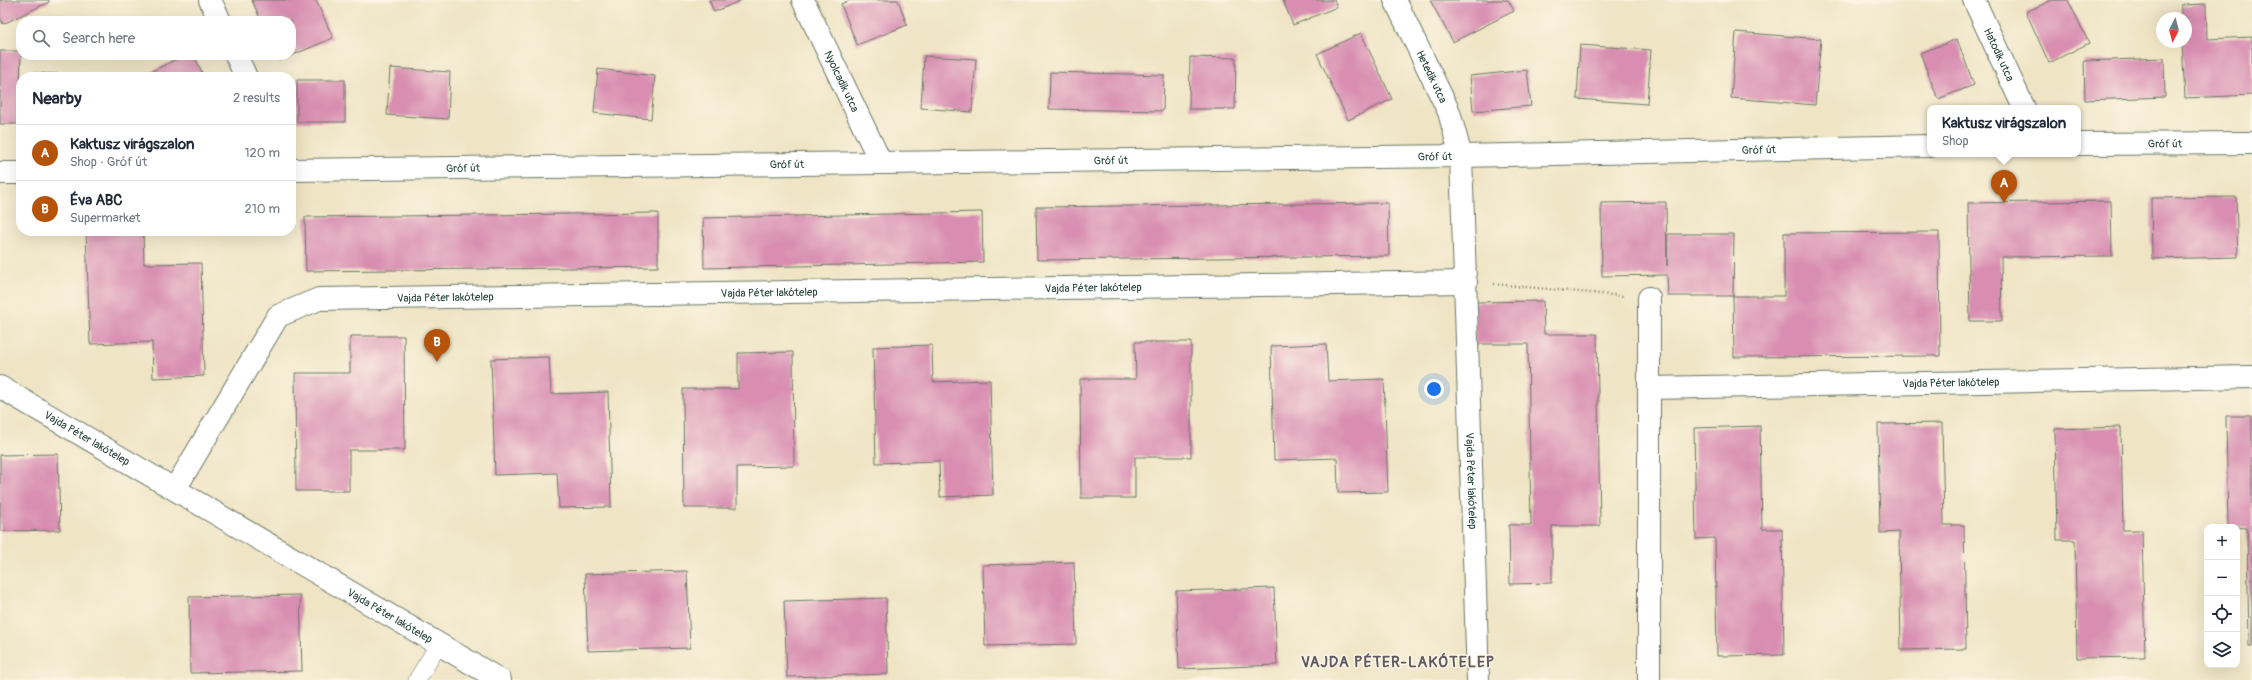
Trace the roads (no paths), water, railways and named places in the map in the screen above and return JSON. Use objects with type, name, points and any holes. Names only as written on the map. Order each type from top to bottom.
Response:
[{"type":"street","points":[[210,0],[218,16]]},
{"type":"street","name":"Nyolcadik utca","points":[[803,0],[881,163]]},
{"type":"street","name":"Hetedik utca","points":[[1395,0],[1449,112],[1461,156]]},
{"type":"street","name":"Hatodik utca","points":[[1974,0],[2023,105]]},
{"type":"street","points":[[238,60],[244,72]]},
{"type":"street","name":"Gróf út","points":[[2081,144],[2252,143]]},
{"type":"street","name":"Gróf út","points":[[296,170],[1461,156],[1927,146]]},
{"type":"street","name":"Vajda Péter lakótelep","points":[[1461,156],[1478,680]]},
{"type":"street","points":[[0,173],[16,173]]},
{"type":"street","name":"Vajda Péter lakótelep","points":[[175,489],[278,316],[319,299],[1466,282]]},
{"type":"street","points":[[1649,298],[1649,680]]},
{"type":"street","name":"Vajda Péter lakótelep","points":[[1649,388],[2252,377]]},
{"type":"street","name":"Vajda Péter lakótelep","points":[[0,387],[500,680]]},
{"type":"lane","name":"Vajda Péter lakótelep","points":[[417,680],[439,644]]},
{"type":"place","name":"Kaktusz virágszalon","points":[[2004,203]]},
{"type":"place","name":"Éva ABC","points":[[437,362]]},
{"type":"district","name":"VAJDA PÉTER-LAKÓTELEP","points":[[1398,662]]}]
